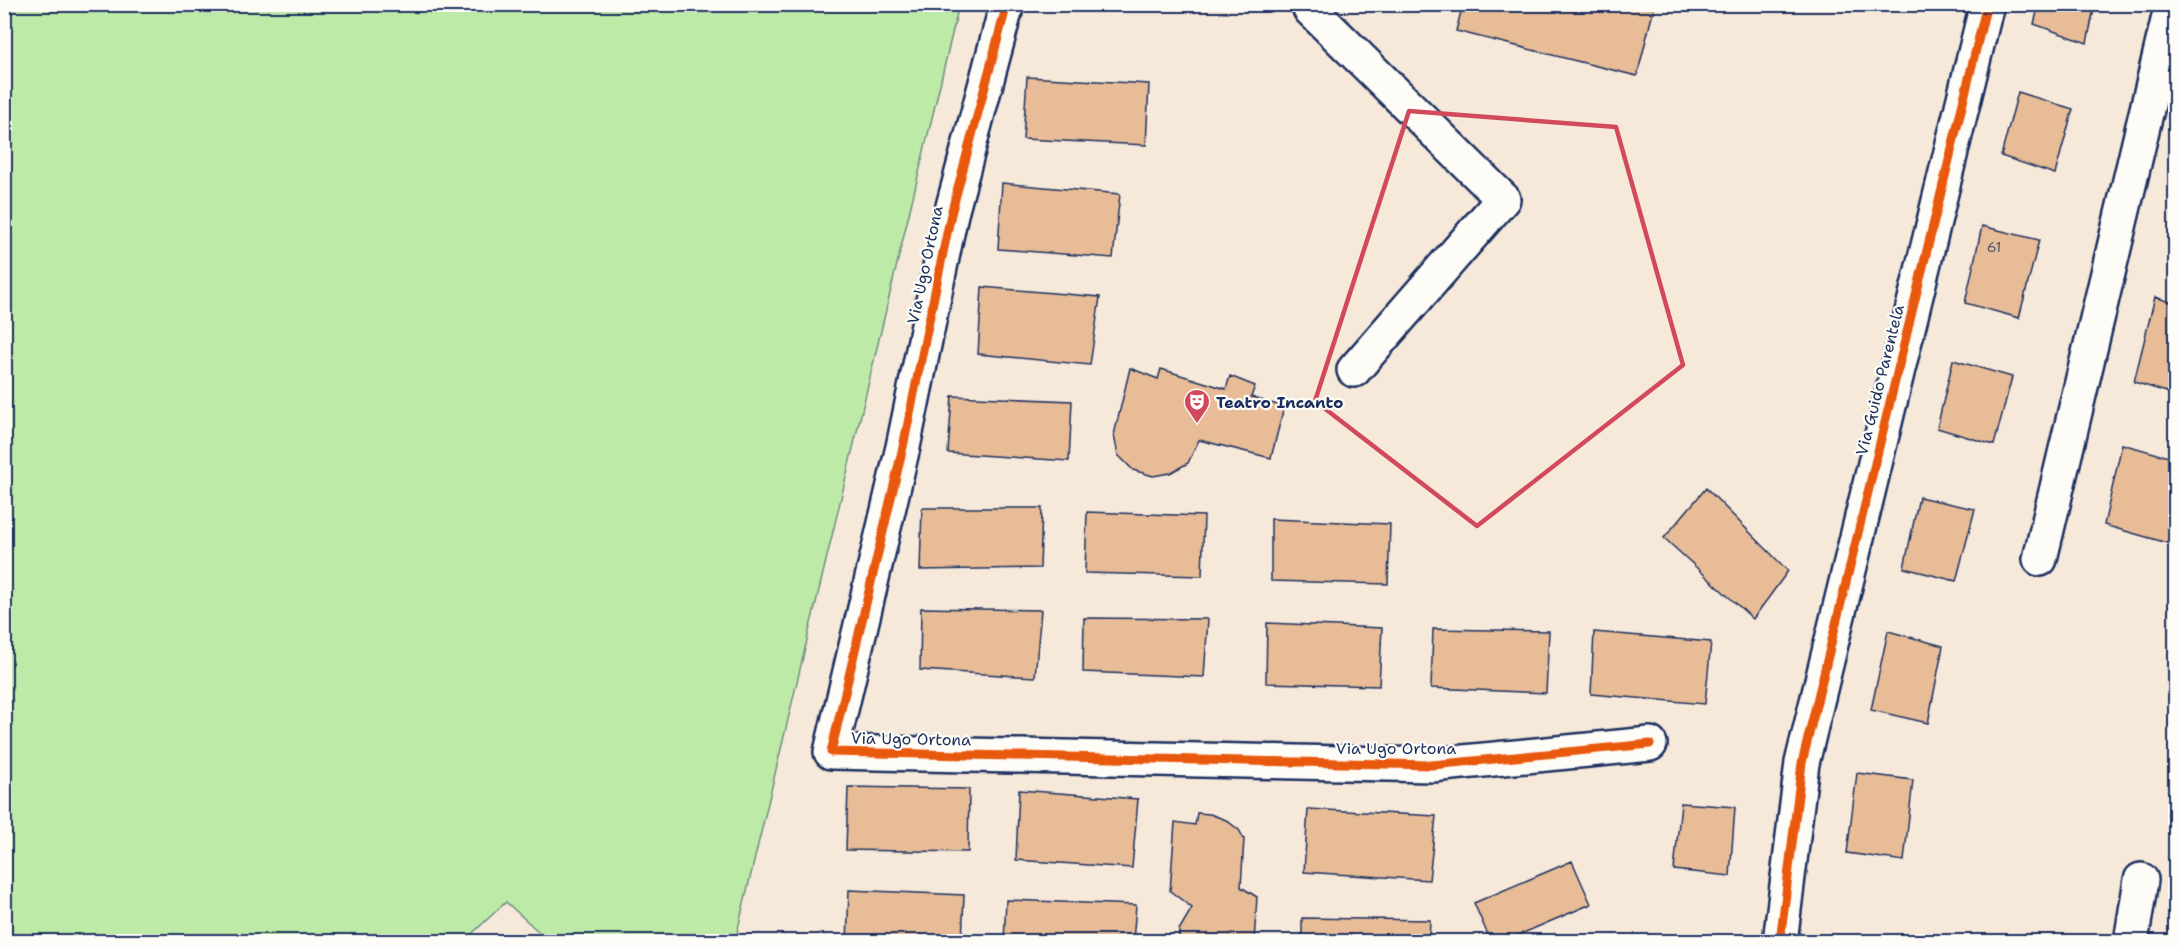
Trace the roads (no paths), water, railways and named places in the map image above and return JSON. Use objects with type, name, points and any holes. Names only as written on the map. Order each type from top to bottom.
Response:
[{"type":"street","name":"Via Ugo Ortona","points":[[1007,4],[951,214],[903,447],[831,752],[1432,765],[1650,744]]},
{"type":"street","name":"Via Guido Parentela","points":[[1780,942],[1802,763],[1987,4]]},
{"type":"street","points":[[2040,559],[2172,4]]},
{"type":"street","points":[[1310,6],[1503,199],[1353,370]]},
{"type":"street","points":[[2131,942],[2141,880]]},
{"type":"place","name":"Teatro Incanto","points":[[1197,425]]}]
